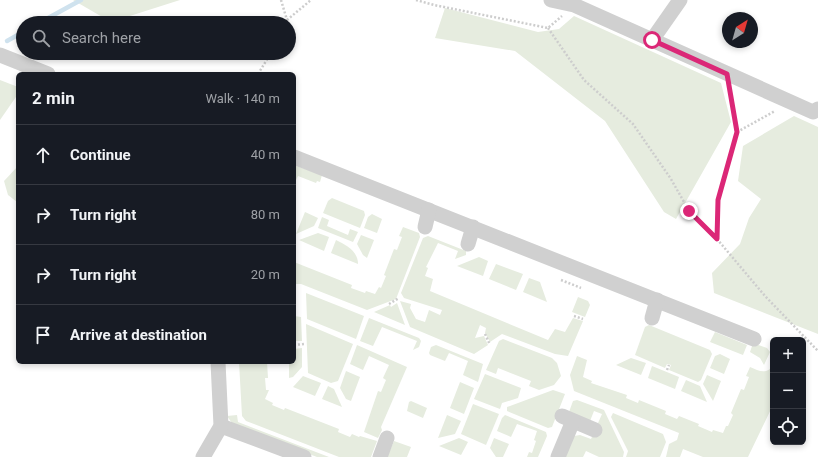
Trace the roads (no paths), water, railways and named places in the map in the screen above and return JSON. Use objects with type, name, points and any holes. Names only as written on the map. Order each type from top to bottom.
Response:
[{"type":"street","points":[[551,0],[574,5],[813,112],[818,109]]},
{"type":"street","points":[[652,40],[680,0]]},
{"type":"street","points":[[0,55],[43,72]]},
{"type":"street","points":[[296,158],[754,339]]},
{"type":"street","points":[[424,227],[430,210]]},
{"type":"street","points":[[468,244],[473,227]]},
{"type":"street","points":[[652,318],[656,300]]},
{"type":"street","points":[[203,457],[221,426],[218,364]]},
{"type":"street","points":[[558,457],[567,419],[595,430]]},
{"type":"street","points":[[221,426],[304,457]]},
{"type":"street","points":[[380,457],[387,438]]},
{"type":"waterway","points":[[52,16],[81,0]]},
{"type":"waterway","points":[[7,41],[16,36]]}]
